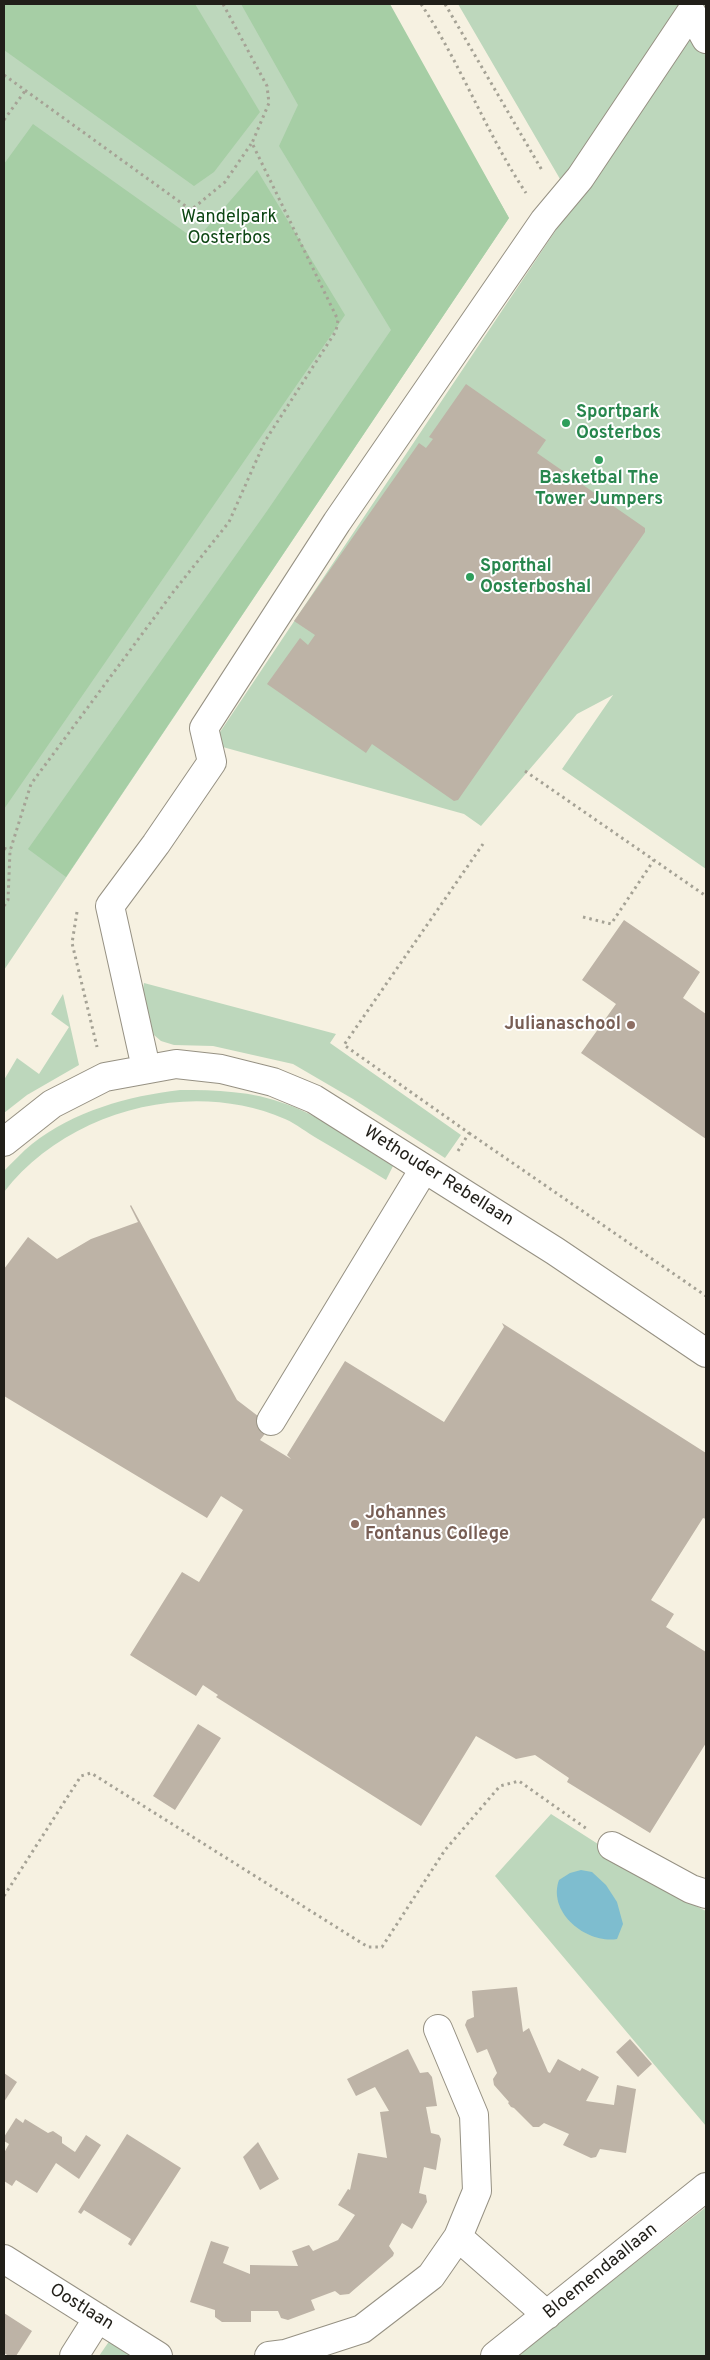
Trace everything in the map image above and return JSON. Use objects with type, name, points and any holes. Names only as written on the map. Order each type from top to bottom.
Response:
[{"type":"street","points":[[146,1068],[110,906],[156,844],[212,762],[204,728],[337,522],[552,211],[580,178],[691,12],[706,39]]},
{"type":"street","name":"Wethouder Rebellaan","points":[[4,1142],[52,1104],[105,1077],[176,1064],[221,1069],[273,1082],[314,1099],[555,1251],[706,1353]]},
{"type":"street","points":[[271,1421],[432,1174]]},
{"type":"street","points":[[612,1846],[691,1889],[706,1894]]},
{"type":"street","points":[[270,2356],[285,2354],[362,2328],[431,2276],[458,2237],[477,2191],[474,2115],[438,2029]]},
{"type":"street","name":"Bloemendaallaan","points":[[495,2356],[706,2186]]},
{"type":"street","points":[[458,2237],[547,2315]]},
{"type":"street","name":"Oostlaan","points":[[4,2259],[158,2356]]},
{"type":"street","points":[[74,2356],[98,2318]]},
{"type":"path","points":[[4,75],[191,210],[225,182],[252,143],[269,103],[267,86],[223,4]]},
{"type":"path","points":[[421,4],[452,56],[506,164],[552,211]]},
{"type":"path","points":[[446,4],[552,211]]},
{"type":"path","points":[[4,120],[24,91]]},
{"type":"path","points":[[4,906],[8,900],[10,851],[31,784],[169,598],[229,522],[265,441],[336,331],[338,320],[252,143]]},
{"type":"path","points":[[525,771],[706,896]]},
{"type":"path","points":[[483,844],[344,1045],[706,1296]]},
{"type":"path","points":[[4,848],[10,851]]},
{"type":"path","points":[[582,917],[611,924],[654,860]]},
{"type":"path","points":[[432,1174],[469,1133]]},
{"type":"path","points":[[4,1896],[81,1776],[91,1773],[368,1947],[382,1947],[445,1850],[500,1786],[519,1781],[612,1846]]},
{"type":"green space","name":"Wandelpark Oosterbos","points":[[4,4],[387,4],[509,218],[4,970]]},
{"type":"green space","points":[[4,4],[195,4],[260,112],[214,172],[194,186],[4,50]]},
{"type":"green space","points":[[241,4],[390,4],[509,218],[66,877],[28,849],[267,511],[391,330],[279,146],[298,105]]},
{"type":"green space","name":"Sportpark Oosterbos","points":[[458,4],[706,4],[706,869],[562,769],[613,695],[577,714],[481,826],[464,814],[212,744],[574,203]]},
{"type":"green space","points":[[33,124],[196,240],[257,170],[345,315],[4,809],[4,164]]},
{"type":"green space","points":[[144,983],[336,1034],[330,1043],[461,1135],[445,1158],[353,1099],[293,1064],[213,1046],[174,1045],[161,1041],[154,1035],[149,1023],[142,995]]},
{"type":"green space","points":[[63,994],[79,1065],[27,1095],[4,1113],[4,1080],[17,1058],[39,1074],[69,1027],[51,1014]]},
{"type":"green space","points":[[180,1090],[247,1094],[286,1104],[314,1116],[393,1166],[386,1180],[289,1121],[248,1107],[210,1102],[171,1103],[132,1110],[96,1122],[61,1141],[30,1164],[4,1192],[4,1171],[28,1147],[48,1132],[66,1122],[102,1107],[141,1096]]},
{"type":"green space","points":[[551,1814],[706,1911],[706,2126],[495,1876]]},
{"type":"green space","points":[[706,2207],[705,2356],[517,2356]]},
{"type":"green space","points":[[110,2340],[134,2356],[99,2356]]},
{"type":"water","points":[[581,1870],[592,1872],[606,1885],[617,1902],[623,1924],[617,1939],[594,1937],[572,1924],[564,1914],[559,1904],[557,1892],[559,1880],[570,1873]]},
{"type":"building","name":"Sporthal Oosterboshal","points":[[466,384],[546,440],[537,453],[645,528],[645,532],[458,800],[454,801],[372,744],[366,753],[267,684],[300,638],[308,645],[315,635],[294,621],[419,443],[426,448],[433,439],[429,437]]},
{"type":"building","points":[[624,920],[700,972],[683,998],[706,1014],[706,1139],[581,1053],[616,1004],[582,980]]},
{"type":"building","points":[[131,1205],[237,1400],[271,1426],[260,1440],[291,1459],[287,1455],[345,1361],[444,1422],[504,1327],[502,1323],[706,1453],[706,1519],[703,1518],[651,1600],[674,1614],[666,1627],[706,1652],[706,1743],[650,1833],[567,1782],[569,1778],[535,1755],[516,1759],[476,1736],[421,1826],[216,1697],[218,1695],[203,1685],[196,1696],[130,1655],[182,1572],[199,1582],[243,1510],[221,1496],[207,1518],[4,1396],[4,1269],[28,1237],[57,1259],[91,1239],[138,1222]]},
{"type":"building","points":[[198,1724],[221,1738],[175,1810],[153,1796]]},
{"type":"building","points":[[517,1987],[523,2032],[529,2028],[548,2072],[550,2073],[558,2059],[580,2071],[582,2068],[599,2077],[586,2101],[614,2105],[617,2085],[636,2089],[626,2153],[600,2149],[596,2157],[591,2158],[563,2145],[569,2134],[544,2123],[539,2127],[533,2127],[511,2107],[494,2085],[493,2079],[497,2073],[487,2049],[477,2053],[465,2025],[467,2020],[474,2017],[472,1991]]},
{"type":"building","points":[[630,2039],[652,2064],[638,2077],[616,2052]]},
{"type":"building","points":[[408,2049],[420,2073],[428,2072],[432,2077],[437,2106],[426,2107],[431,2133],[439,2135],[441,2139],[436,2170],[424,2167],[419,2193],[426,2195],[427,2202],[412,2229],[402,2223],[389,2246],[394,2253],[393,2256],[349,2294],[340,2295],[335,2291],[311,2300],[315,2310],[288,2320],[281,2318],[278,2311],[251,2311],[251,2322],[222,2322],[215,2317],[215,2310],[190,2302],[211,2241],[229,2247],[223,2263],[250,2274],[250,2265],[298,2266],[292,2251],[309,2245],[313,2251],[338,2240],[355,2215],[338,2205],[348,2189],[350,2190],[358,2153],[387,2158],[380,2112],[389,2111],[375,2087],[356,2096],[347,2079]]},
{"type":"building","points":[[4,2073],[17,2082],[4,2102]]},
{"type":"building","points":[[16,2118],[23,2123],[25,2119],[48,2133],[53,2131],[62,2137],[62,2143],[75,2152],[86,2135],[101,2145],[79,2179],[56,2163],[37,2193],[16,2180],[12,2186],[4,2181],[4,2153],[9,2144],[4,2141],[4,2137]]},
{"type":"building","points":[[127,2134],[181,2168],[131,2246],[128,2244],[131,2239],[84,2210],[81,2214],[78,2212]]},
{"type":"building","points":[[258,2142],[279,2179],[260,2190],[243,2157]]},
{"type":"building","points":[[4,2313],[32,2331],[16,2356],[9,2356],[4,2353]]},
{"type":"place","name":"Sportpark Oosterbos","points":[[566,423]]},
{"type":"place","name":"Basketbal The Tower Jumpers","points":[[599,460]]},
{"type":"place","name":"Sporthal Oosterboshal","points":[[470,577]]},
{"type":"place","name":"Julianaschool","points":[[631,1025]]},
{"type":"place","name":"Johannes Fontanus College","points":[[355,1524]]}]
